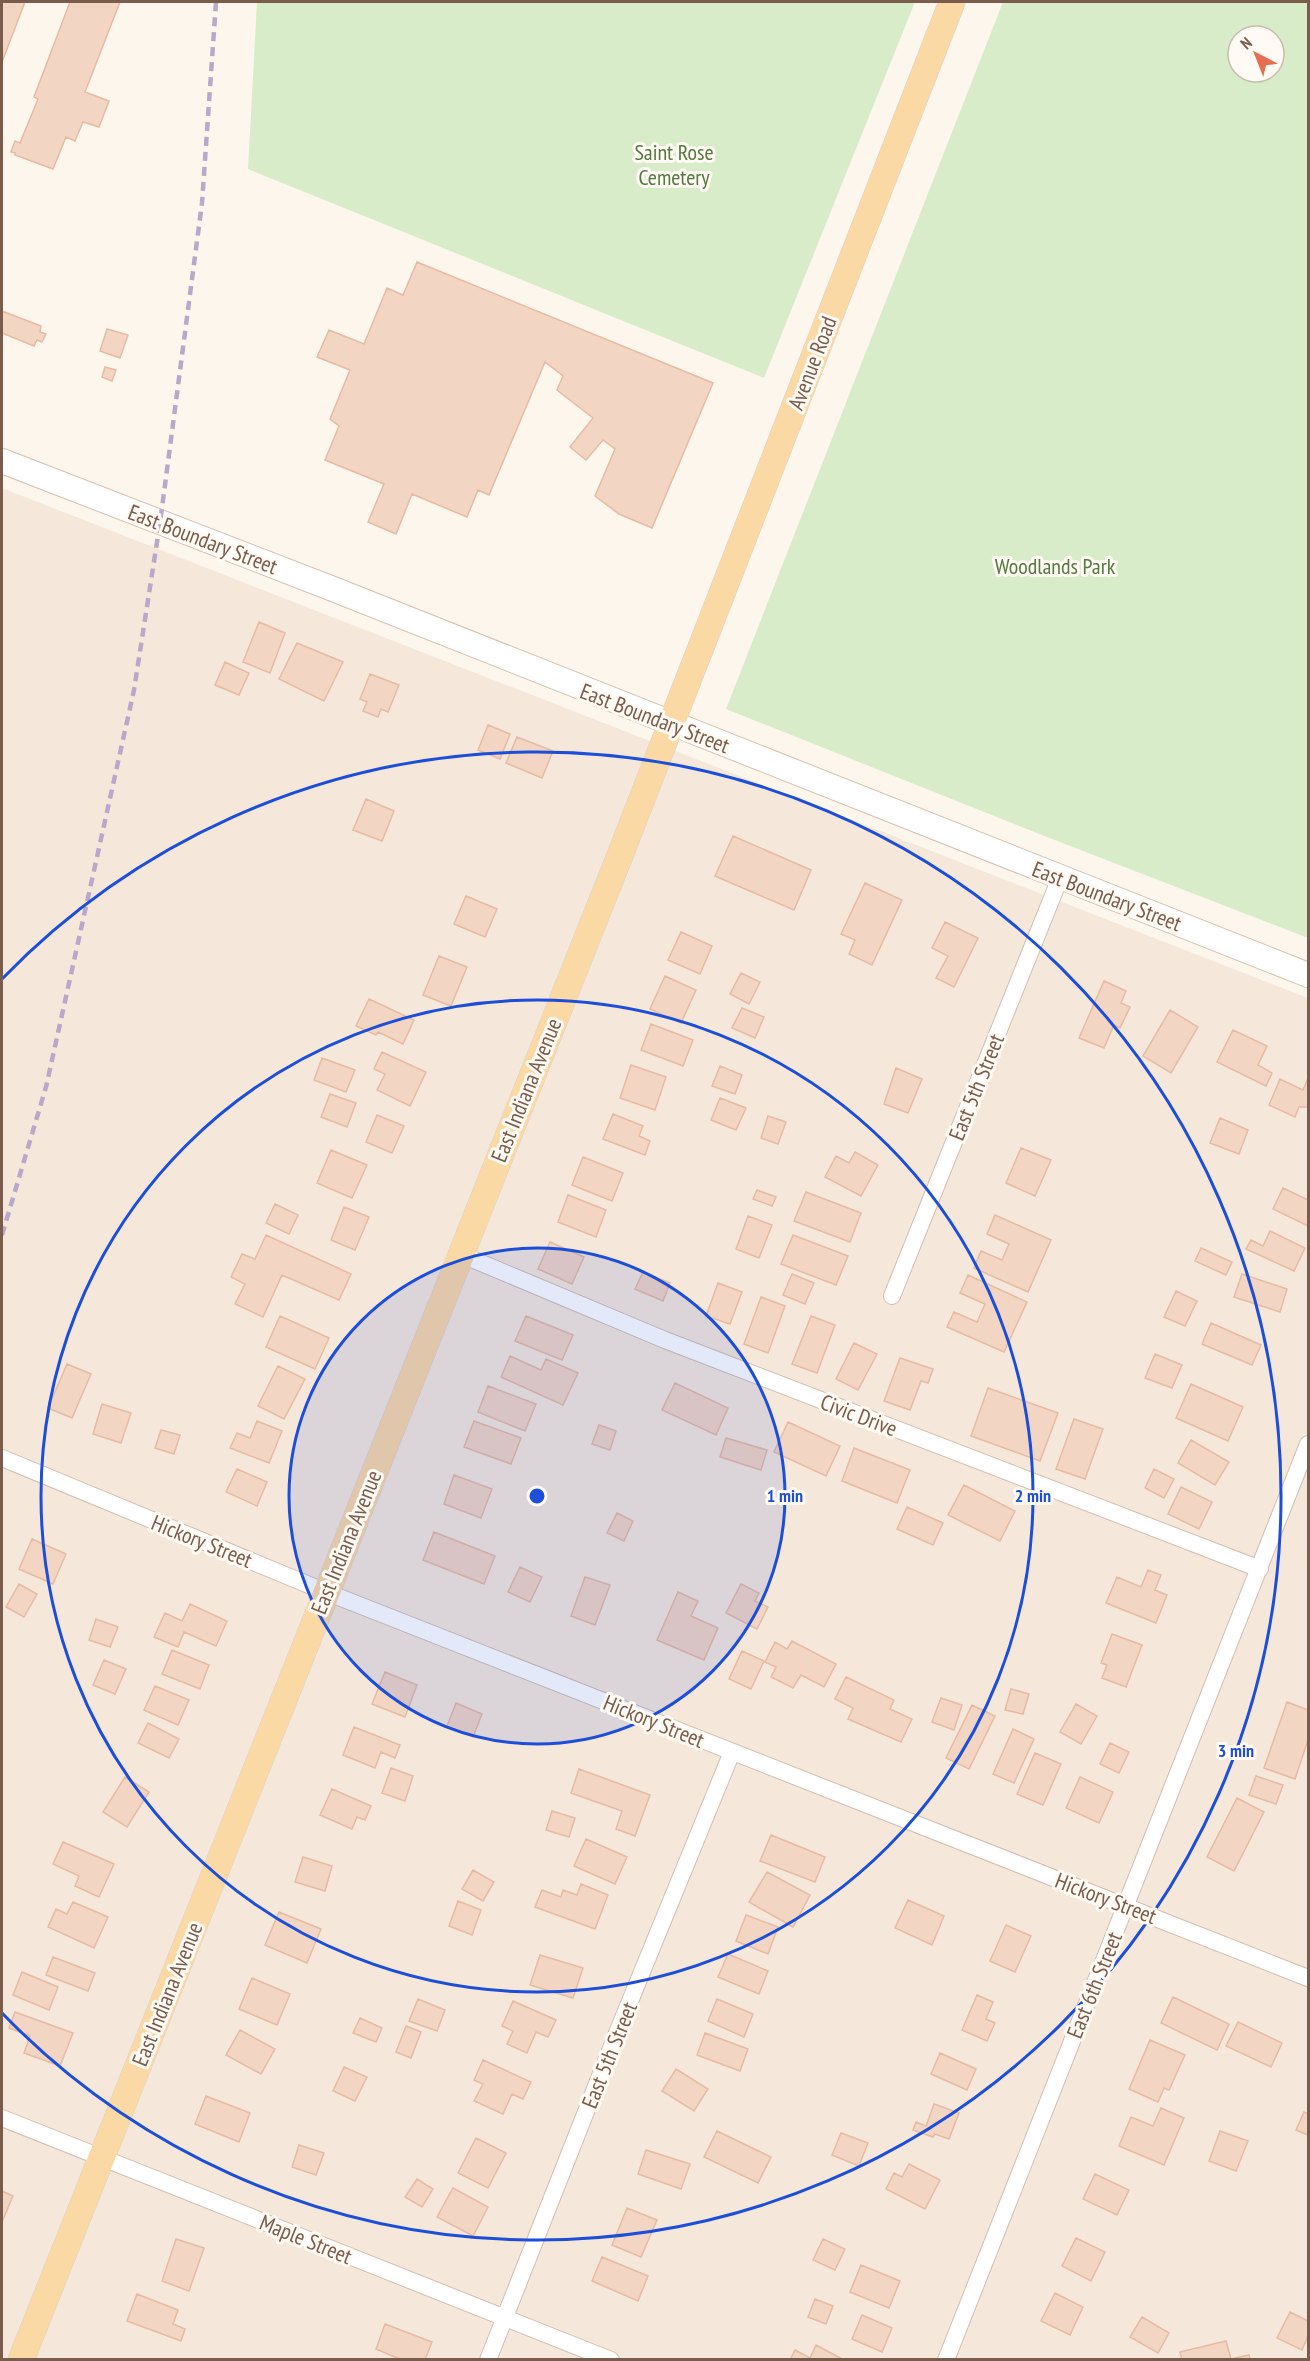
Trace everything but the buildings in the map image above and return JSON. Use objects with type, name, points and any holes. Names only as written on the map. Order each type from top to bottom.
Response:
[{"type":"main road","name":"Avenue Road","points":[[670,724],[952,2]]},
{"type":"main road","name":"East Indiana Avenue","points":[[21,2360],[670,724]]},
{"type":"street","name":"East Boundary Street","points":[[2,461],[328,587],[1308,975]]},
{"type":"street","name":"East 5th Street","points":[[892,1296],[1060,878]]},
{"type":"street","name":"Civic Drive","points":[[460,1254],[665,1340],[1260,1569]]},
{"type":"street","name":"East 6th Street","points":[[946,2360],[1308,1444]]},
{"type":"street","name":"Hickory Street","points":[[2,1458],[326,1592],[1308,1978]]},
{"type":"street","name":"East 5th Street","points":[[488,2360],[617,2033],[732,1752]]},
{"type":"street","name":"Maple Street","points":[[2,2118],[611,2360]]},
{"type":"shaded area","points":[[2,488],[1308,998],[1308,2359],[2,2359]]},
{"type":"green space","name":"Saint Rose Cemetery","points":[[257,2],[915,2],[764,378],[248,169]]},
{"type":"green space","name":"Woodlands Park","points":[[1003,2],[1308,2],[1308,938],[726,709]]},
{"type":"railway","points":[[2,1235],[46,1087],[134,690],[160,523],[202,203],[216,2]]}]
